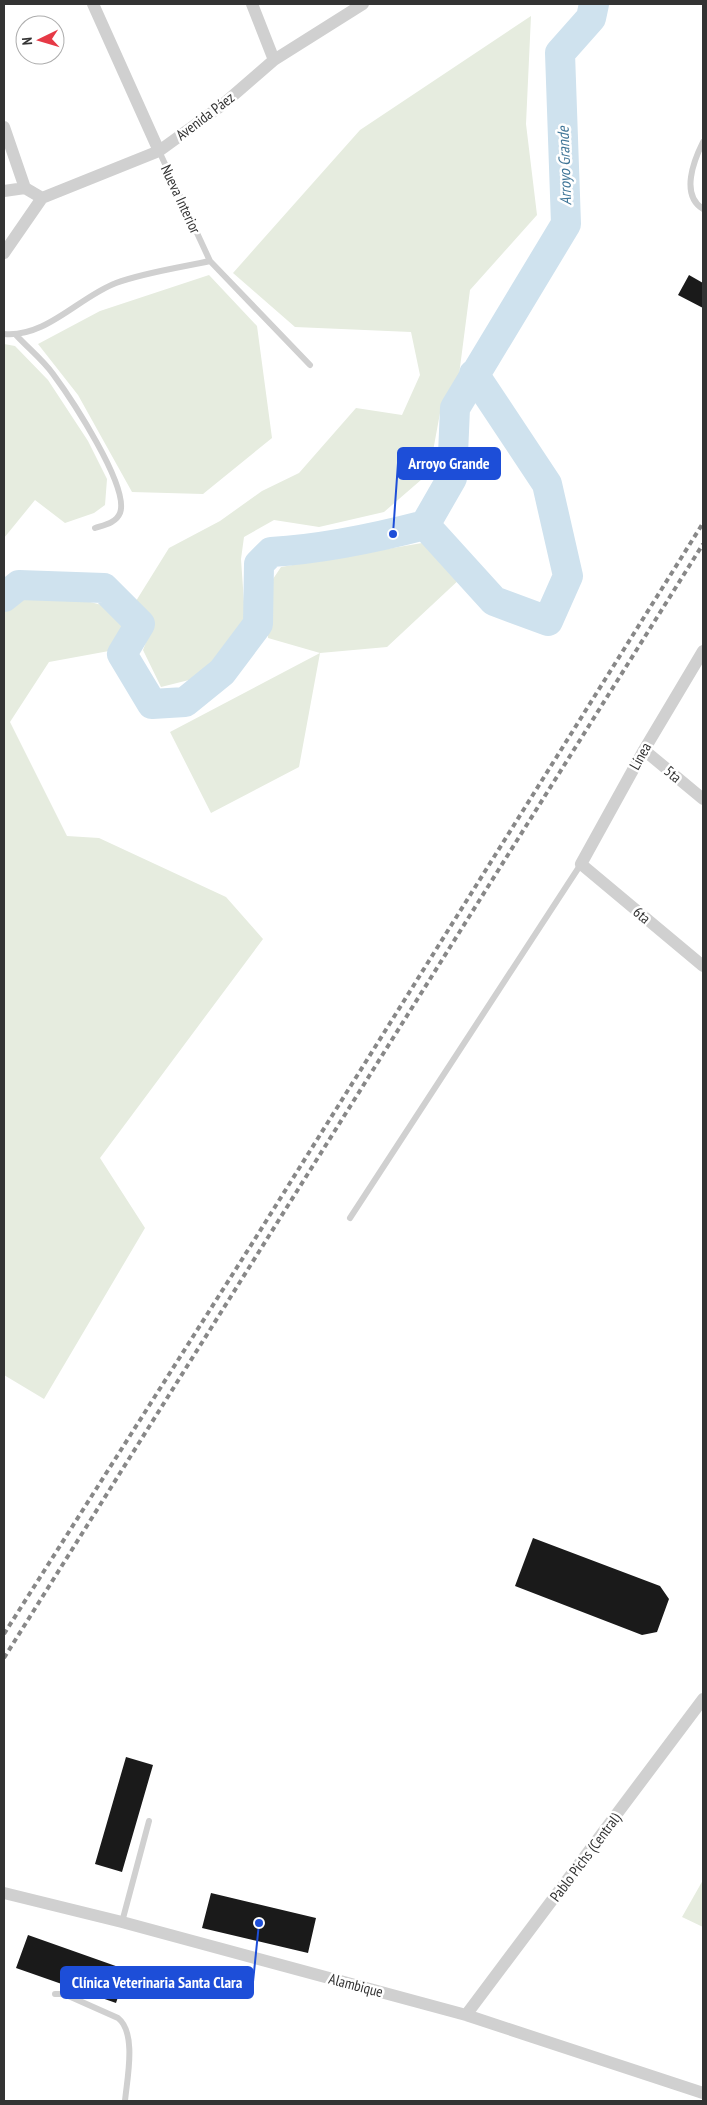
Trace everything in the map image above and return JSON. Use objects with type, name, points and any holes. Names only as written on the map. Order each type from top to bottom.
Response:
[{"type":"street","name":"Nueva Interior","points":[[94,4],[158,151]]},
{"type":"street","points":[[252,4],[274,60]]},
{"type":"street","name":"Avenida Páez","points":[[42,198],[158,151],[221,106],[274,60],[364,4]]},
{"type":"street","points":[[4,127],[25,188]]},
{"type":"street","points":[[4,191],[25,188],[42,198],[4,254]]},
{"type":"street","name":"Línea","points":[[581,864],[644,750],[703,651]]},
{"type":"street","name":"5ta","points":[[644,750],[703,799]]},
{"type":"street","name":"6ta","points":[[581,864],[703,966]]},
{"type":"street","name":"Pablo Pichs (Central)","points":[[466,2015],[703,1699]]},
{"type":"street","name":"Alambique","points":[[4,1893],[122,1922],[466,2015],[703,2093]]},
{"type":"lane","points":[[703,142],[693,162],[691,192],[699,206],[703,209]]},
{"type":"lane","name":"Nueva Interior","points":[[158,151],[210,261],[310,365]]},
{"type":"lane","points":[[4,334],[16,335],[55,320],[117,282],[210,261]]},
{"type":"lane","points":[[16,335],[52,372],[81,415],[109,465],[122,501],[120,513],[114,521],[95,528]]},
{"type":"lane","points":[[350,1218],[581,864]]},
{"type":"lane","points":[[122,1922],[149,1821]]},
{"type":"lane","points":[[55,1994],[64,1994],[118,2018],[124,2023],[129,2040],[125,2101]]},
{"type":"shaded area","points":[[531,16],[526,124],[537,215],[470,290],[459,375],[440,413],[429,473],[384,512],[319,527],[274,520],[244,537],[241,559],[245,617],[224,653],[193,679],[161,687],[143,650],[152,627],[136,601],[169,548],[220,521],[262,491],[299,473],[356,408],[402,415],[420,375],[411,332],[295,327],[233,273],[360,130]]},
{"type":"shaded area","points":[[209,275],[257,326],[272,438],[203,494],[132,492],[78,395],[38,344],[100,311]]},
{"type":"shaded area","points":[[4,344],[15,346],[48,380],[88,441],[107,479],[105,505],[94,513],[65,523],[35,500],[4,538]]},
{"type":"shaded area","points":[[428,542],[462,577],[387,647],[320,653],[268,638],[269,585],[281,567]]},
{"type":"shaded area","points":[[50,592],[102,605],[131,626],[109,651],[49,662],[10,722],[67,836],[99,838],[226,897],[263,939],[100,1158],[145,1228],[44,1399],[4,1375],[4,605]]},
{"type":"shaded area","points":[[320,653],[299,767],[211,813],[170,732]]},
{"type":"shaded area","points":[[703,1880],[703,1927],[682,1917]]},
{"type":"building","points":[[689,275],[703,283],[703,308],[678,295]]},
{"type":"building","points":[[533,1538],[660,1586],[669,1599],[657,1632],[642,1635],[515,1586]]},
{"type":"building","points":[[126,1757],[153,1765],[122,1872],[95,1864]]},
{"type":"building","points":[[211,1893],[316,1918],[308,1953],[202,1928]]},
{"type":"building","points":[[28,1935],[127,1970],[116,2003],[16,1968]]},
{"type":"waterway","name":"Arroyo Grande","points":[[4,597],[19,585],[104,588],[140,624],[122,654],[152,704],[185,702],[222,672],[258,624],[259,564],[271,552],[349,542],[425,525],[452,478],[455,408],[566,224],[560,53],[591,18],[594,4]]},
{"type":"waterway","name":"Arroyo Grande","points":[[425,525],[494,601],[548,621],[568,576],[547,484],[474,374]]},
{"type":"railway","points":[[4,1634],[248,1250],[703,523]]},
{"type":"railway","points":[[4,1658],[703,544]]},
{"type":"place","name":"Arroyo Grande","points":[[393,534]]},
{"type":"place","name":"Clínica Veterinaria Santa Clara","points":[[259,1923]]}]
